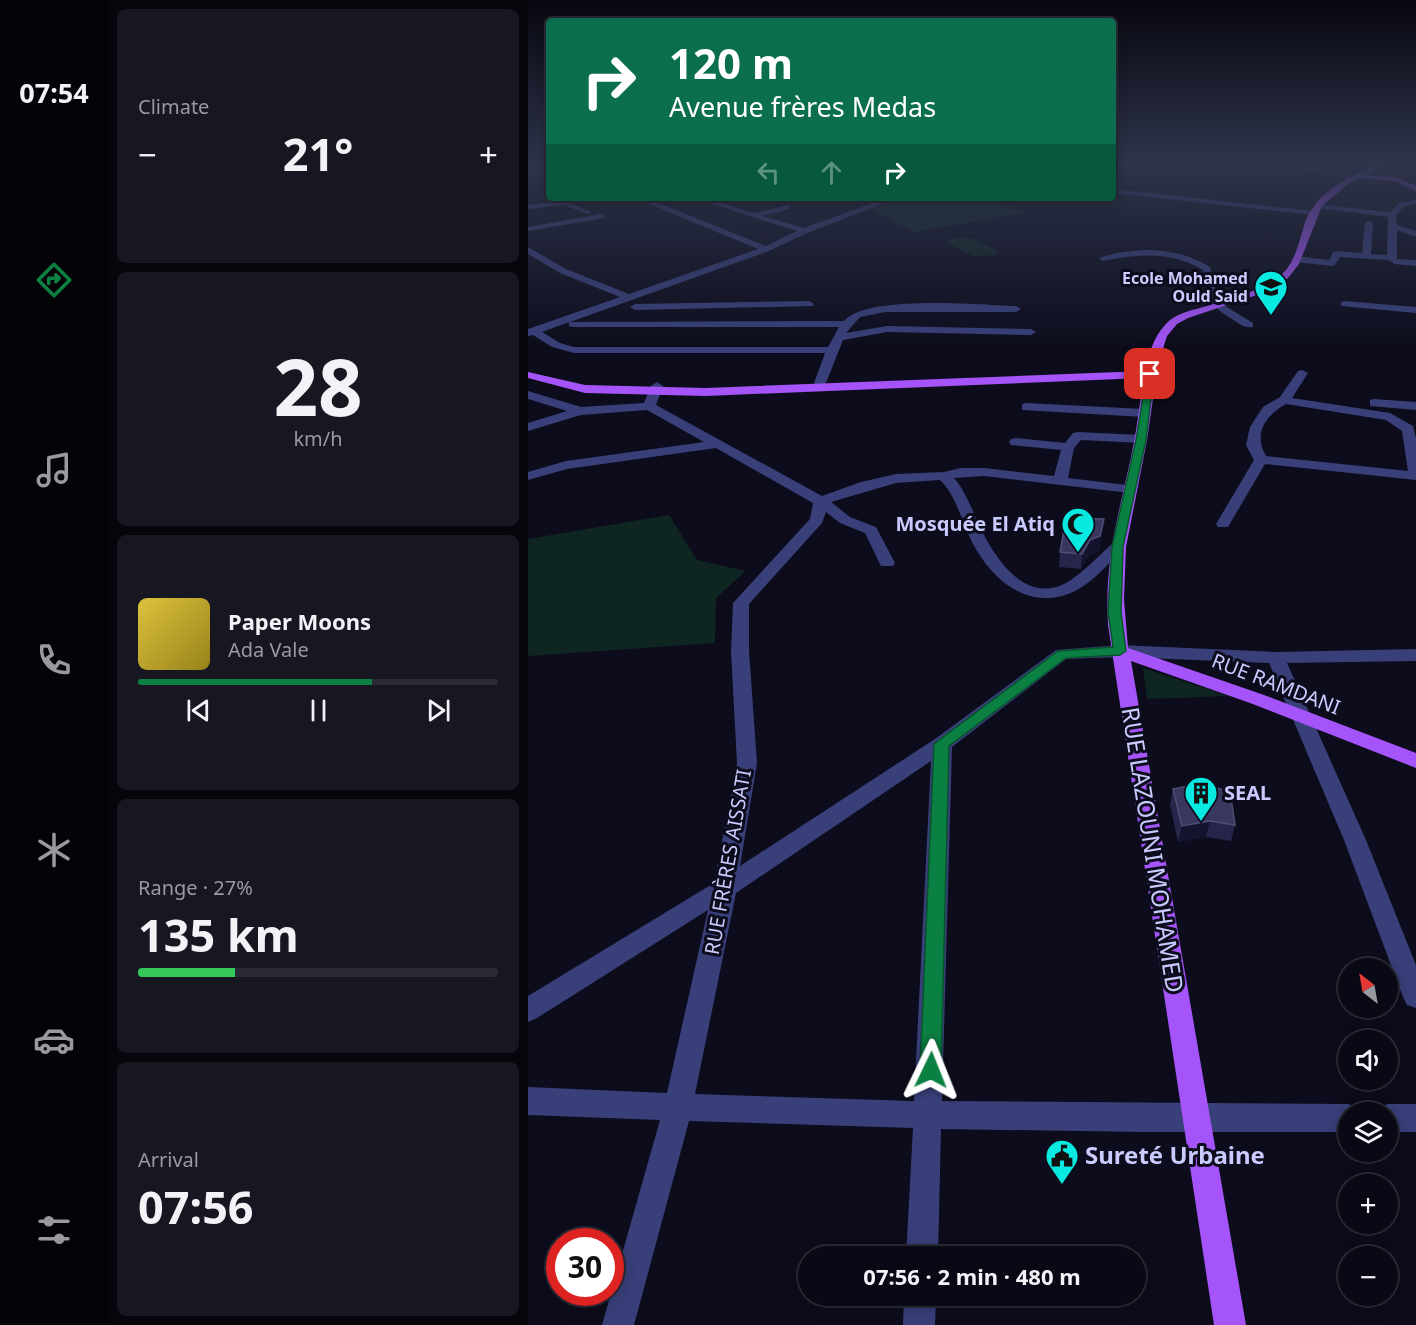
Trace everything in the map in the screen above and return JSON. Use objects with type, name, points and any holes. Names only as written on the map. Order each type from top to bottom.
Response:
[{"type":"main road","points":[[1296,259],[1310,225]]},
{"type":"main road","name":"RUE LAZOUNI MOHAMED","points":[[1230,1325],[1114,612],[1118,547],[1141,440],[1145,374],[1161,338],[1169,326],[1181,318],[1218,306],[1286,275],[1296,259]]},
{"type":"main road","points":[[528,365],[560,377],[654,395],[820,382],[1125,370],[1145,374]]},
{"type":"main road","points":[[528,375],[585,389],[654,395],[1145,374]]},
{"type":"main road","name":"RUE RAMDANI","points":[[1120,651],[1416,761]]},
{"type":"street","points":[[528,229],[552,225]]},
{"type":"street","points":[[706,225],[766,249]]},
{"type":"street","points":[[785,225],[804,231]]},
{"type":"street","points":[[531,332],[633,302],[821,225]]},
{"type":"street","points":[[1366,256],[1369,225]]},
{"type":"street","points":[[1392,258],[1395,226],[1416,234]]},
{"type":"street","points":[[1103,258],[1131,252],[1175,255],[1197,261],[1207,269],[1210,289],[1218,306],[1249,325]]},
{"type":"street","points":[[1296,259],[1332,263],[1337,254],[1392,258],[1394,261],[1416,263]]},
{"type":"street","points":[[528,263],[534,255],[563,271],[633,302],[720,306],[809,304]]},
{"type":"street","points":[[1345,304],[1416,310]]},
{"type":"street","points":[[707,325],[720,306]]},
{"type":"street","points":[[820,382],[844,324],[858,313],[877,309],[1016,309]]},
{"type":"street","points":[[560,323],[844,324]]},
{"type":"street","points":[[840,338],[887,328],[1031,332]]},
{"type":"street","points":[[531,332],[556,345],[604,357],[672,362],[803,361]]},
{"type":"street","points":[[574,350],[834,350]]},
{"type":"street","points":[[1261,460],[1253,444],[1256,427],[1267,410],[1284,400],[1302,373]]},
{"type":"street","points":[[528,394],[580,411]]},
{"type":"street","points":[[528,427],[580,411],[654,395],[717,444],[821,501],[845,520],[871,530],[887,563]]},
{"type":"street","points":[[1261,460],[1416,476],[1412,430],[1390,417],[1284,400]]},
{"type":"street","points":[[1374,403],[1416,406]]},
{"type":"street","points":[[1026,407],[1144,413]]},
{"type":"street","points":[[1060,481],[1068,447],[1074,438],[1083,435],[1141,440]]},
{"type":"street","points":[[1016,442],[1068,447]]},
{"type":"street","points":[[528,476],[566,465],[717,444]]},
{"type":"street","points":[[1223,525],[1261,460]]},
{"type":"street","points":[[821,501],[869,483],[898,476],[944,476],[961,472],[984,472],[1130,489]]},
{"type":"street","points":[[944,476],[954,484],[967,516],[995,566],[1006,578],[1022,587],[1039,593],[1048,593],[1072,586],[1118,547]]},
{"type":"street","name":"RUE FRÈRES AISSATI","points":[[618,1325],[678,1108],[725,888],[747,763],[740,651],[741,603],[817,520],[821,501]]},
{"type":"street","points":[[528,1010],[725,888],[942,744],[1062,654],[1120,651],[1276,658],[1416,655]]},
{"type":"street","points":[[1276,658],[1355,840],[1416,998]]},
{"type":"street","points":[[923,1246],[942,744]]},
{"type":"street","points":[[528,1101],[929,1116],[1196,1120],[1338,1118]]},
{"type":"street","points":[[1398,1118],[1416,1118]]},
{"type":"street","points":[[919,1325],[920,1306]]},
{"type":"green space","points":[[900,225],[954,225],[915,232]]},
{"type":"green space","points":[[959,237],[971,238],[998,251],[995,255],[973,256],[945,242]]},
{"type":"green space","points":[[669,515],[697,560],[746,571],[716,598],[715,643],[528,656],[528,539]]},
{"type":"green space","points":[[1143,668],[1229,696],[1147,699]]},
{"type":"building","points":[[1066,518],[1104,519],[1100,536],[1090,540],[1082,554],[1060,552]]},
{"type":"building","points":[[1198,784],[1230,791],[1235,825],[1210,821],[1182,826],[1173,789]]},
{"type":"place","name":"Ecole Mohamed Ould Said","points":[[1271,316]]},
{"type":"place","name":"Mosquée El Atiq","points":[[1078,553]]},
{"type":"place","name":"SEAL","points":[[1201,822]]},
{"type":"place","name":"Sureté Urbaine","points":[[1062,1185]]},
{"type":"route","points":[[931,1070],[942,744],[1062,654],[1120,651],[1114,612],[1118,547],[1141,440],[1150,374]]}]
